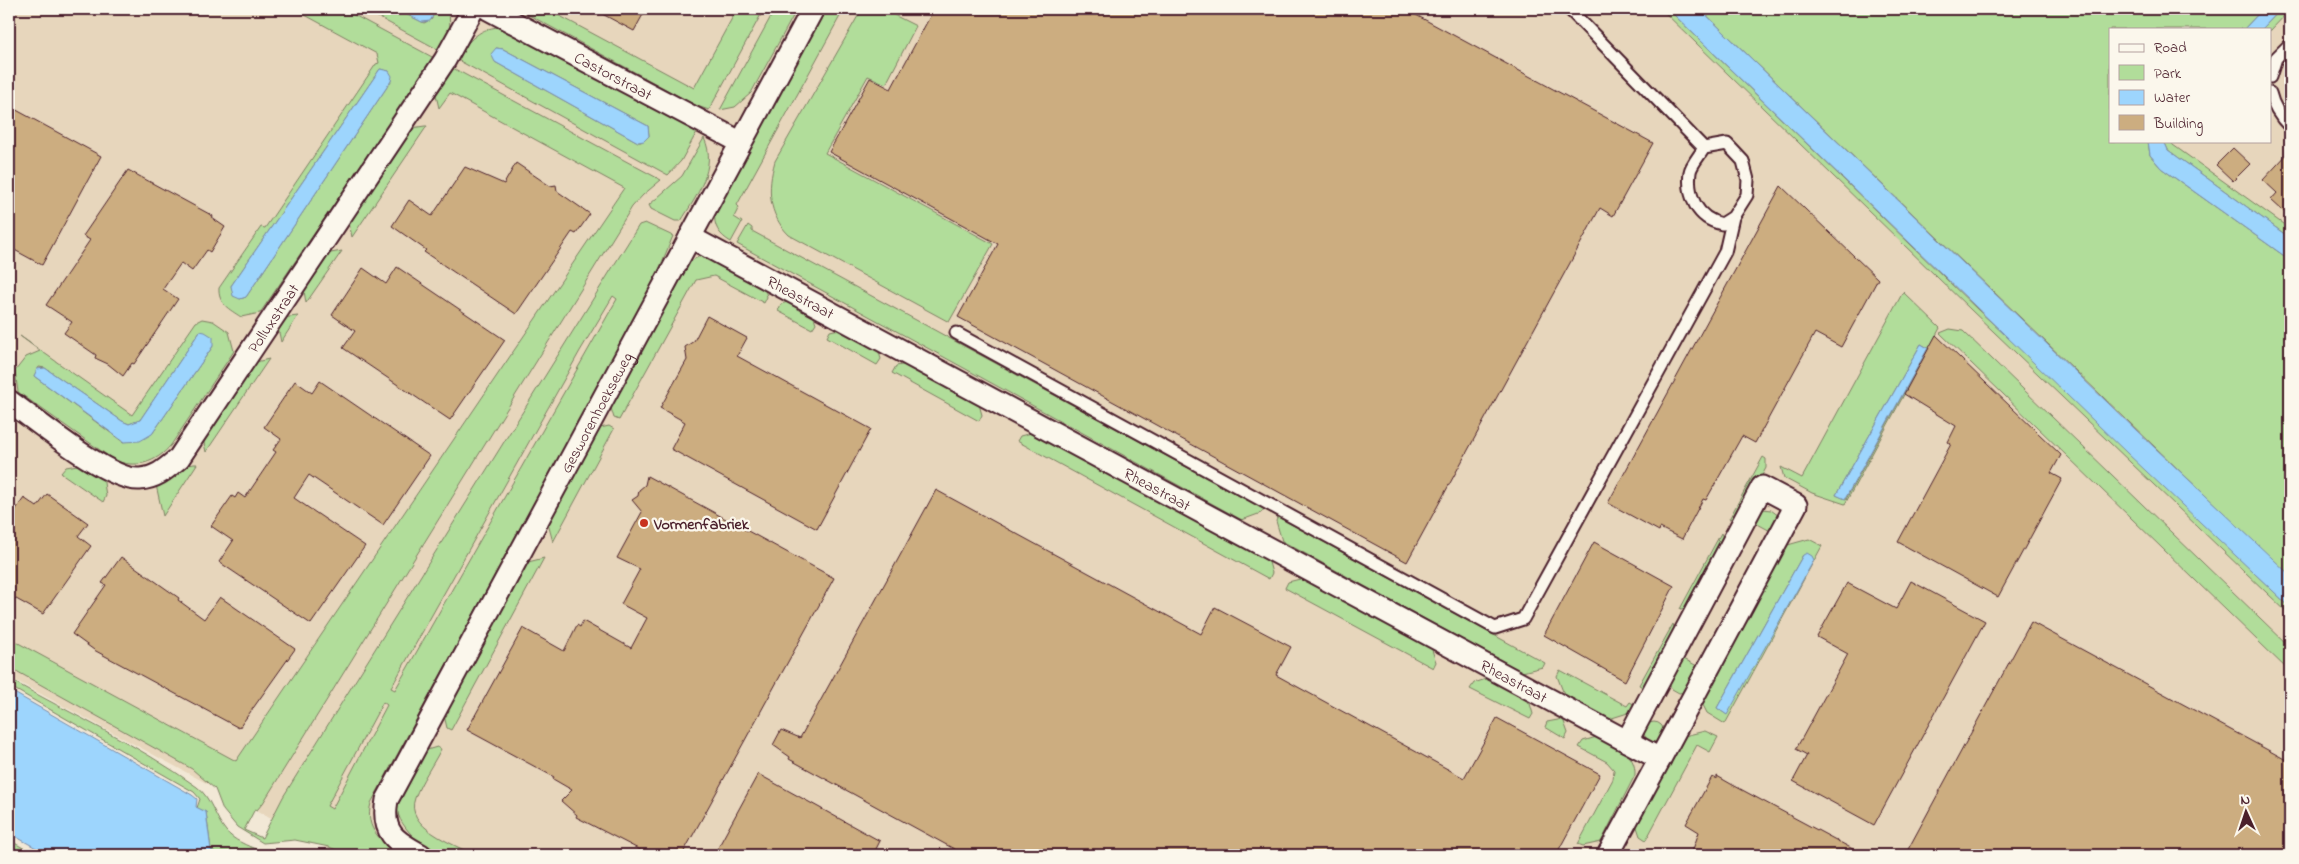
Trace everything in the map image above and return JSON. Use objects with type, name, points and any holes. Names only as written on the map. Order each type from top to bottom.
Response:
[{"type":"street","name":"Polluxstraat","points":[[9,401],[103,468],[122,477],[138,480],[156,476],[168,468],[185,449],[434,76],[473,9]]},
{"type":"street","name":"Castorstraat","points":[[488,9],[740,142]]},
{"type":"street","name":"Gesworenhoekseweg","points":[[421,855],[405,846],[389,832],[384,816],[387,800],[813,9]]},
{"type":"street","name":"Rheastraat","points":[[690,237],[1660,759]]},
{"type":"street","points":[[1608,855],[1796,505],[1762,487],[1627,741]]},
{"type":"lane","points":[[1569,9],[1704,148]]},
{"type":"lane","points":[[2272,71],[2276,58],[2290,44]]},
{"type":"lane","points":[[2272,101],[2282,119],[2290,127]]},
{"type":"lane","points":[[956,333],[1495,628],[1523,619],[1725,252],[1733,218],[1747,195],[1748,180],[1743,162],[1727,144],[1704,148],[1690,170],[1692,201],[1710,222],[1722,224],[1733,218]]},
{"type":"shaded area","points":[[9,9],[2290,9],[2290,855],[340,855],[9,677]]},
{"type":"green space","points":[[294,9],[343,9],[434,58],[260,313],[241,317],[222,302],[219,288],[261,227],[265,228],[376,64],[379,63],[377,54]],"holes":[[[380,69],[389,71],[391,81],[246,297],[240,299],[231,286]]]},
{"type":"green space","points":[[363,9],[396,9],[424,23],[432,19],[432,9],[449,9],[450,29],[439,50]]},
{"type":"green space","points":[[518,9],[547,9],[694,88],[737,9],[764,9],[709,110],[697,106]]},
{"type":"green space","points":[[775,9],[797,9],[751,93],[735,107],[720,110]]},
{"type":"green space","points":[[825,9],[844,9],[737,205],[739,207],[734,217],[742,222],[731,242],[718,230],[715,222],[715,212]]},
{"type":"green space","points":[[862,9],[882,9],[916,26],[886,84],[868,76],[825,153],[993,244],[949,322],[789,235],[782,227],[773,210],[770,191],[775,161]]},
{"type":"green space","points":[[1661,9],[1668,9],[1978,310],[2129,448],[2126,452],[2128,454],[2131,451],[2130,454],[2290,607],[2290,615],[1971,310]]},
{"type":"green space","points":[[1700,9],[2263,9],[2245,28],[2109,28],[2109,142],[2148,142],[2150,155],[2161,168],[2290,260],[2290,577]]},
{"type":"green space","points":[[2281,9],[2290,10],[2272,29],[2263,28]]},
{"type":"green space","points":[[496,27],[504,27],[698,130],[681,161],[668,175],[456,59],[465,46],[481,32]],"holes":[[[496,48],[503,49],[648,126],[649,136],[638,142],[495,62]]]},
{"type":"green space","points":[[451,67],[661,180],[632,207],[263,803],[257,810],[255,809],[244,830],[262,838],[283,797],[639,225],[645,223],[673,236],[653,284],[371,803],[370,821],[377,835],[389,846],[404,855],[349,855],[329,847],[295,840],[263,843],[237,827],[223,810],[215,789],[192,769],[9,667],[9,638],[236,761],[624,188],[450,93],[439,108],[435,91]],"holes":[[[613,296],[617,299],[395,690],[391,688],[580,351]],[[383,702],[387,705],[332,809],[327,806]]]},
{"type":"green space","points":[[427,126],[352,237],[348,218],[411,128]]},
{"type":"green space","points":[[704,138],[708,149],[707,171],[699,192],[681,221],[675,221],[651,209],[649,205],[682,176]]},
{"type":"green space","points":[[2164,142],[2172,142],[2173,145],[2290,229],[2290,238],[2168,150]]},
{"type":"green space","points":[[748,225],[752,228],[752,231],[1264,509],[1261,513],[1242,520],[737,244]]},
{"type":"green space","points":[[342,251],[306,303],[303,285],[325,254]]},
{"type":"green space","points":[[706,255],[763,281],[767,297],[764,303],[714,276],[696,280],[619,420],[614,418],[610,405],[687,264],[696,258]]},
{"type":"green space","points":[[1903,292],[1940,328],[1845,504],[1812,493],[1784,478],[1781,467],[1802,478]],"holes":[[[1921,344],[1928,348],[1846,499],[1836,495]]]},
{"type":"green space","points":[[797,299],[810,306],[816,323],[812,329],[778,311],[781,304]]},
{"type":"green space","points":[[298,316],[281,342],[277,323],[281,318]]},
{"type":"green space","points":[[202,319],[213,321],[229,332],[234,351],[171,445],[159,456],[145,463],[130,464],[114,460],[18,392],[15,371],[26,357],[40,351],[20,336],[132,415],[196,322]],"holes":[[[200,331],[213,346],[152,434],[123,442],[34,376],[39,367],[45,368],[129,424],[140,420]]]},
{"type":"green space","points":[[848,327],[876,342],[881,359],[877,365],[827,337],[830,331]]},
{"type":"green space","points":[[1950,329],[1963,331],[2290,647],[2290,672],[1940,333]]},
{"type":"green space","points":[[269,359],[206,452],[202,434],[251,363]]},
{"type":"green space","points":[[913,363],[977,397],[982,415],[979,421],[892,373],[896,366]]},
{"type":"green space","points":[[609,426],[614,429],[553,542],[547,520],[596,429]]},
{"type":"green space","points":[[1039,431],[1267,555],[1272,573],[1269,579],[1017,441],[1020,436]]},
{"type":"green space","points":[[1763,457],[1766,459],[1766,468],[1741,515],[1729,519]]},
{"type":"green space","points":[[83,464],[103,476],[106,496],[103,502],[61,473],[66,467]]},
{"type":"green space","points":[[197,464],[163,516],[156,485],[178,467]]},
{"type":"green space","points":[[1763,509],[1771,510],[1779,516],[1776,534],[1752,521]]},
{"type":"green space","points":[[1278,517],[1545,663],[1543,667],[1522,672],[1282,541],[1276,521]]},
{"type":"green space","points":[[1721,533],[1725,542],[1689,608],[1680,609]]},
{"type":"green space","points":[[1809,539],[1822,546],[1725,724],[1707,713],[1702,703],[1784,546]],"holes":[[[1803,555],[1727,714],[1717,708]]]},
{"type":"green space","points":[[544,558],[451,730],[447,728],[443,711],[524,563]]},
{"type":"green space","points":[[1308,577],[1430,644],[1436,662],[1433,668],[1285,588],[1288,582]]},
{"type":"green space","points":[[1673,624],[1676,633],[1646,689],[1639,685]]},
{"type":"green space","points":[[1678,656],[1703,669],[1686,692],[1679,693],[1672,689],[1668,683]]},
{"type":"green space","points":[[1560,670],[1627,706],[1630,702],[1637,706],[1634,711],[1609,719],[1564,694],[1557,676]]},
{"type":"green space","points":[[1492,677],[1528,697],[1533,714],[1530,719],[1470,689],[1474,683]]},
{"type":"green space","points":[[9,679],[152,757],[197,787],[206,796],[226,831],[241,842],[266,852],[306,852],[322,855],[220,855],[211,850],[206,812],[197,808],[200,799],[194,792],[9,686]]},
{"type":"green space","points":[[1563,719],[1568,733],[1565,739],[1545,727],[1547,722]]},
{"type":"green space","points":[[1654,722],[1661,725],[1664,732],[1661,739],[1654,742],[1647,739],[1644,732],[1647,725]]},
{"type":"green space","points":[[1705,731],[1718,737],[1710,752],[1697,745],[1646,840],[1640,836],[1635,821],[1680,737]]},
{"type":"green space","points":[[1600,736],[1619,747],[1629,756],[1635,775],[1601,842],[1583,846],[1578,844],[1613,779],[1614,770],[1607,762],[1579,747],[1583,741]]},
{"type":"green space","points":[[437,747],[441,749],[415,798],[414,808],[417,818],[433,833],[474,855],[446,855],[430,849],[406,828],[397,811],[397,802],[404,784],[420,752]]},
{"type":"green space","points":[[9,840],[36,855],[22,855],[9,848]]},
{"type":"water","points":[[396,9],[432,9],[433,16],[430,21],[422,22]]},
{"type":"water","points":[[1668,9],[1700,9],[2136,430],[2290,575],[2290,607],[2128,454]]},
{"type":"water","points":[[2263,9],[2281,9],[2263,28],[2245,28]]},
{"type":"water","points":[[496,48],[503,49],[648,126],[649,136],[644,141],[638,142],[495,62],[491,54]]},
{"type":"water","points":[[380,69],[389,71],[392,76],[391,81],[246,297],[240,299],[233,296],[231,286]]},
{"type":"water","points":[[2148,142],[2164,142],[2168,150],[2290,238],[2290,260],[2161,168],[2150,155]]},
{"type":"water","points":[[200,331],[213,337],[213,346],[152,434],[140,441],[124,442],[34,376],[37,369],[45,368],[129,424],[140,420]]},
{"type":"water","points":[[1921,344],[1928,348],[1845,499],[1836,495]]},
{"type":"water","points":[[1807,553],[1814,560],[1727,715],[1717,708],[1803,555]]},
{"type":"water","points":[[9,690],[192,795],[197,799],[196,807],[206,812],[211,850],[220,855],[49,855],[9,833]]},
{"type":"building","points":[[593,9],[646,9],[634,31]]},
{"type":"building","points":[[934,9],[1405,9],[1653,143],[1613,216],[1600,208],[1407,562],[958,317],[998,244],[829,152],[870,78],[891,89]]},
{"type":"building","points":[[9,106],[101,156],[42,265],[9,247]]},
{"type":"building","points":[[2233,148],[2250,164],[2233,181],[2216,165]]},
{"type":"building","points":[[2290,151],[2290,207],[2289,205],[2283,211],[2271,200],[2277,193],[2263,180]]},
{"type":"building","points":[[516,163],[550,186],[556,185],[557,191],[590,214],[576,234],[572,232],[516,314],[424,252],[426,250],[392,226],[409,200],[432,216],[465,167],[504,184]]},
{"type":"building","points":[[128,170],[213,216],[212,218],[225,227],[210,252],[207,250],[192,271],[181,263],[163,289],[178,299],[134,364],[132,363],[123,376],[108,364],[95,358],[96,355],[64,333],[72,322],[46,305],[90,240],[83,236]]},
{"type":"building","points":[[1781,186],[1878,279],[1841,347],[1815,333],[1755,443],[1742,436],[1706,500],[1703,499],[1682,539],[1660,528],[1659,531],[1608,503]]},
{"type":"building","points":[[397,267],[505,340],[450,420],[343,348],[355,331],[332,315],[363,268],[386,284]]},
{"type":"building","points":[[707,316],[747,338],[737,356],[871,429],[817,529],[671,449],[685,422],[660,408],[687,360],[685,347],[694,341]]},
{"type":"building","points":[[1936,335],[2061,455],[2051,473],[2062,479],[1998,597],[1898,542],[1951,444],[1948,442],[1956,426],[1904,394]]},
{"type":"building","points":[[295,381],[312,393],[320,381],[430,456],[383,525],[309,475],[294,498],[365,546],[311,624],[219,562],[233,541],[211,526],[232,496],[235,498],[238,493],[245,498],[276,452],[273,450],[281,439],[264,427]]},
{"type":"building","points":[[647,476],[834,578],[682,855],[650,855],[576,817],[577,815],[561,801],[572,790],[553,779],[554,777],[467,730],[523,628],[564,651],[577,625],[580,627],[583,621],[631,648],[647,618],[621,604],[640,569],[617,558],[642,512],[632,500],[638,496],[639,490],[645,485]]},
{"type":"building","points":[[936,490],[1201,634],[1215,607],[1291,647],[1276,675],[1464,778],[1497,718],[1600,774],[1556,855],[965,855],[789,759],[790,757],[773,745],[781,730],[800,738]]},
{"type":"building","points":[[47,494],[88,523],[78,536],[91,546],[43,614],[9,595],[9,519],[24,498],[37,507]]},
{"type":"building","points":[[1594,542],[1674,586],[1625,681],[1544,635]]},
{"type":"building","points":[[121,557],[179,598],[178,600],[204,619],[220,597],[295,649],[239,728],[94,650],[72,634],[106,585],[102,583]]},
{"type":"building","points":[[1911,581],[1985,621],[1874,825],[1793,781],[1807,755],[1796,749],[1848,654],[1817,637],[1847,583],[1896,609]]},
{"type":"building","points":[[2031,622],[2290,762],[2290,855],[1905,855]]},
{"type":"building","points":[[758,774],[880,841],[873,855],[714,855]]},
{"type":"building","points":[[1717,776],[1864,855],[1691,855],[1699,832],[1686,824],[1712,777],[1717,779]]},
{"type":"place","name":"Vormenfabriek","points":[[644,523]]}]
